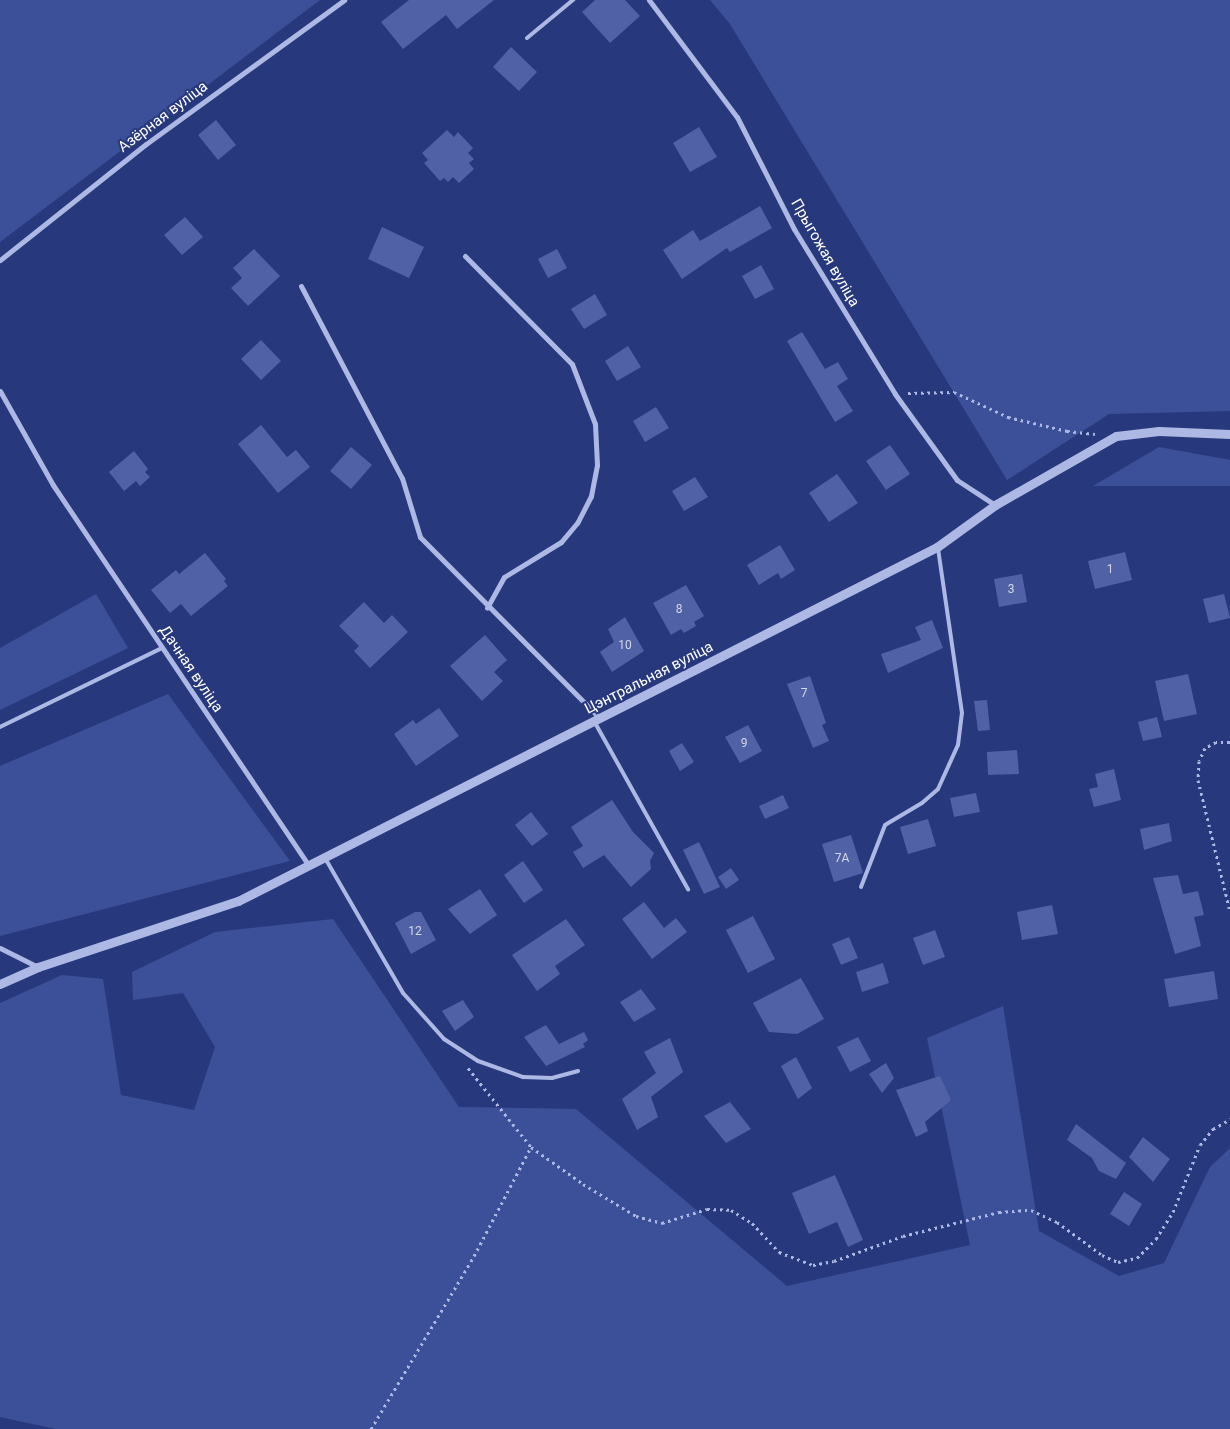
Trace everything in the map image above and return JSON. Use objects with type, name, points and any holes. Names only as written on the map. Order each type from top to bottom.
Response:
[{"type":"street","name":"Азёрная вуліца","points":[[0,260],[146,144],[344,0]]},
{"type":"street","name":"Прыгожая вуліца","points":[[649,0],[737,117],[794,228],[895,394],[957,480],[995,505]]},
{"type":"street","points":[[465,256],[572,364],[596,424],[597,464],[591,496],[577,523],[562,542],[504,577],[487,608]]},
{"type":"street","points":[[301,286],[402,478],[420,537],[597,719]]},
{"type":"street","name":"Дачная вуліца","points":[[0,391],[53,485],[309,866]]},
{"type":"street","points":[[1116,436],[1158,431],[1230,434]]},
{"type":"street","name":"Цэнтральная вуліца","points":[[0,984],[38,968],[238,902],[937,547],[995,505],[1116,436]]},
{"type":"street","points":[[0,948],[38,968]]},
{"type":"lane","points":[[528,38],[573,0]]},
{"type":"lane","points":[[860,887],[885,825],[922,803],[938,789],[958,746],[962,713],[937,547]]},
{"type":"lane","points":[[0,727],[162,648]]},
{"type":"lane","points":[[597,719],[688,889]]},
{"type":"lane","points":[[325,858],[403,992],[444,1038],[478,1061],[523,1077],[552,1078],[578,1071]]},
{"type":"path","points":[[895,394],[954,392],[1008,416],[1066,431],[1116,436]]},
{"type":"path","points":[[1230,742],[1216,742],[1205,748],[1199,761],[1198,780],[1230,911]]},
{"type":"path","points":[[462,1061],[532,1147],[583,1184],[636,1216],[662,1223],[707,1209],[731,1210],[752,1223],[779,1252],[813,1265],[912,1233],[999,1212],[1031,1210],[1057,1222],[1102,1255],[1118,1262],[1137,1258],[1156,1239],[1173,1212],[1200,1145],[1213,1129],[1230,1119]]},
{"type":"path","points":[[371,1429],[474,1256],[532,1147]]},
{"type":"shaded area","points":[[0,0],[320,0],[0,242]]},
{"type":"shaded area","points":[[710,0],[1230,0],[1230,411],[1109,414],[1007,480],[730,24]]},
{"type":"shaded area","points":[[1159,447],[1230,460],[1230,486],[1093,486]]},
{"type":"shaded area","points":[[96,594],[128,648],[0,710],[0,648]]},
{"type":"shaded area","points":[[168,694],[290,861],[0,936],[0,766]]},
{"type":"shaded area","points":[[333,919],[459,1107],[576,1109],[787,1286],[970,1245],[927,1038],[1003,1006],[1039,1231],[1119,1276],[1164,1263],[1210,1167],[1230,1148],[1230,1429],[56,1429],[0,1417],[0,1003],[62,975],[103,979],[121,1095],[194,1110],[215,1047],[183,993],[133,1000],[132,972],[215,932]]},
{"type":"building","points":[[409,0],[494,0],[457,29],[446,15],[403,49],[381,22]]},
{"type":"building","points":[[595,0],[625,0],[640,16],[610,43],[582,12]]},
{"type":"building","points":[[511,47],[537,72],[519,91],[493,67]]},
{"type":"building","points":[[216,120],[236,145],[218,160],[198,135]]},
{"type":"building","points":[[699,127],[717,157],[690,172],[673,143]]},
{"type":"building","points":[[447,130],[454,137],[458,132],[473,148],[468,153],[474,159],[469,163],[474,169],[459,183],[453,177],[448,182],[444,178],[440,181],[424,163],[428,160],[422,153]]},
{"type":"building","points":[[760,206],[772,228],[730,252],[727,248],[682,279],[663,250],[693,230],[700,241]]},
{"type":"building","points":[[185,217],[203,237],[182,255],[164,235]]},
{"type":"building","points":[[382,227],[424,247],[409,278],[368,259]]},
{"type":"building","points":[[254,249],[280,276],[248,306],[231,288],[242,278],[233,268]]},
{"type":"building","points":[[557,249],[567,268],[548,278],[538,259]]},
{"type":"building","points":[[761,265],[774,289],[755,299],[742,276]]},
{"type":"building","points":[[595,294],[607,315],[584,329],[571,309]]},
{"type":"building","points":[[802,332],[825,369],[838,362],[848,379],[837,386],[853,411],[835,422],[787,341]]},
{"type":"building","points":[[261,340],[281,361],[261,380],[241,359]]},
{"type":"building","points":[[628,346],[641,367],[617,381],[605,361]]},
{"type":"building","points":[[656,407],[669,428],[645,442],[633,421]]},
{"type":"building","points":[[261,425],[287,457],[296,450],[310,467],[278,493],[238,444]]},
{"type":"building","points":[[890,445],[910,474],[886,490],[866,461]]},
{"type":"building","points":[[351,447],[372,465],[351,489],[330,471]]},
{"type":"building","points":[[134,451],[148,469],[145,472],[150,477],[140,486],[136,481],[124,491],[109,472]]},
{"type":"building","points":[[837,474],[858,503],[829,522],[809,493]]},
{"type":"building","points":[[695,477],[708,497],[684,511],[672,491]]},
{"type":"building","points":[[780,545],[795,570],[781,579],[778,573],[759,585],[747,565]]},
{"type":"building","points":[[1125,552],[1132,580],[1095,589],[1088,561]]},
{"type":"building","points":[[205,553],[226,579],[224,581],[228,586],[191,616],[181,604],[170,613],[151,590],[176,570],[179,574]]},
{"type":"building","points":[[1022,574],[1027,602],[999,607],[994,579]]},
{"type":"building","points":[[686,585],[704,616],[694,622],[696,626],[684,633],[681,629],[671,635],[653,603]]},
{"type":"building","points":[[1224,594],[1230,618],[1209,623],[1203,599]]},
{"type":"building","points":[[364,602],[384,623],[392,615],[408,632],[370,668],[354,651],[359,646],[339,626]]},
{"type":"building","points":[[625,617],[644,651],[612,672],[600,652],[614,642],[608,629]]},
{"type":"building","points":[[932,620],[943,648],[888,673],[881,654],[921,640],[915,627]]},
{"type":"building","points":[[485,635],[507,660],[494,672],[503,681],[482,701],[450,666]]},
{"type":"building","points":[[1188,674],[1197,714],[1164,721],[1155,681]]},
{"type":"building","points":[[810,676],[826,723],[822,725],[829,741],[813,748],[787,684]]},
{"type":"building","points":[[987,700],[990,730],[978,731],[974,701]]},
{"type":"building","points":[[439,708],[459,736],[416,766],[394,734],[413,720],[416,724]]},
{"type":"building","points":[[1157,717],[1162,737],[1143,741],[1138,722]]},
{"type":"building","points":[[748,725],[762,751],[740,763],[725,737]]},
{"type":"building","points":[[682,743],[694,762],[680,771],[669,751]]},
{"type":"building","points":[[1017,750],[1019,774],[988,775],[987,752]]},
{"type":"building","points":[[1114,769],[1121,800],[1094,807],[1089,789],[1098,787],[1095,774]]},
{"type":"building","points":[[976,793],[980,812],[954,817],[950,798]]},
{"type":"building","points":[[783,795],[789,808],[765,819],[759,806]]},
{"type":"building","points":[[612,800],[633,832],[654,853],[650,861],[651,869],[631,887],[604,855],[583,868],[573,852],[583,846],[571,827]]},
{"type":"building","points":[[531,812],[548,834],[532,846],[515,825]]},
{"type":"building","points":[[928,819],[936,846],[908,854],[900,827]]},
{"type":"building","points":[[1169,823],[1172,841],[1144,850],[1140,829]]},
{"type":"building","points":[[851,835],[863,873],[834,882],[822,844]]},
{"type":"building","points":[[699,842],[720,887],[704,894],[683,850]]},
{"type":"building","points":[[523,861],[543,890],[524,903],[504,875]]},
{"type":"building","points":[[731,868],[739,880],[726,889],[718,877]]},
{"type":"building","points":[[1178,875],[1183,894],[1198,891],[1204,915],[1194,917],[1201,946],[1175,954],[1153,878]]},
{"type":"building","points":[[480,889],[497,915],[470,934],[448,909]]},
{"type":"building","points":[[644,902],[664,928],[676,918],[687,932],[652,959],[622,919]]},
{"type":"building","points":[[1052,905],[1058,934],[1022,940],[1017,912]]},
{"type":"building","points":[[415,912],[421,912],[436,940],[411,954],[395,923]]},
{"type":"building","points":[[753,916],[775,959],[748,973],[726,930]]},
{"type":"building","points":[[566,919],[585,945],[555,966],[560,974],[537,991],[512,955]]},
{"type":"building","points":[[935,930],[945,957],[923,965],[913,938]]},
{"type":"building","points":[[849,937],[858,958],[841,965],[832,944]]},
{"type":"building","points":[[883,963],[889,983],[862,992],[856,972]]},
{"type":"building","points":[[1214,971],[1218,999],[1169,1007],[1164,979]]},
{"type":"building","points":[[801,978],[824,1019],[797,1034],[769,1032],[753,1003]]},
{"type":"building","points":[[641,989],[656,1009],[634,1022],[620,1002]]},
{"type":"building","points":[[463,1000],[474,1017],[455,1031],[442,1011]]},
{"type":"building","points":[[546,1025],[559,1044],[584,1032],[588,1040],[583,1044],[585,1047],[546,1066],[524,1037]]},
{"type":"building","points":[[858,1037],[871,1061],[850,1072],[837,1047]]},
{"type":"building","points":[[670,1038],[683,1072],[651,1097],[658,1117],[637,1130],[622,1099],[656,1073],[644,1052]]},
{"type":"building","points":[[796,1057],[812,1088],[798,1099],[781,1066]]},
{"type":"building","points":[[886,1063],[894,1078],[882,1093],[869,1074]]},
{"type":"building","points":[[940,1076],[951,1100],[925,1122],[928,1131],[916,1137],[896,1090]]},
{"type":"building","points":[[730,1102],[751,1129],[726,1143],[704,1116]]},
{"type":"building","points":[[1076,1124],[1126,1163],[1116,1179],[1099,1171],[1092,1158],[1067,1140]]},
{"type":"building","points":[[1143,1137],[1170,1159],[1153,1182],[1129,1157]]},
{"type":"building","points":[[835,1175],[863,1240],[848,1247],[837,1222],[809,1234],[792,1193]]},
{"type":"building","points":[[1124,1192],[1142,1204],[1129,1226],[1110,1214]]}]
